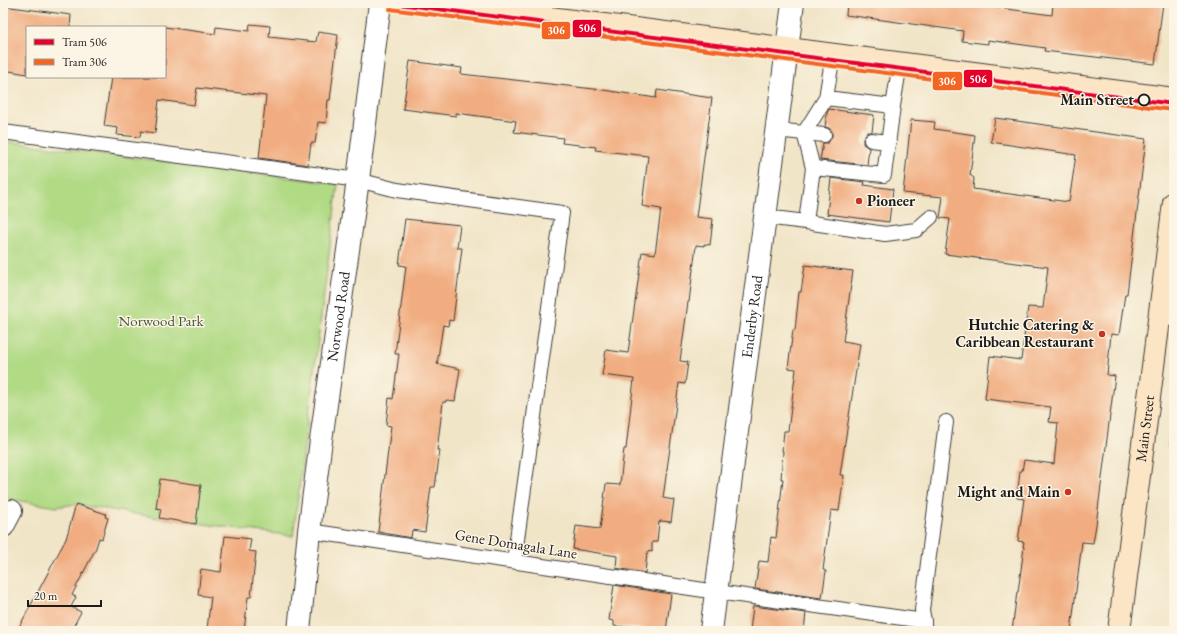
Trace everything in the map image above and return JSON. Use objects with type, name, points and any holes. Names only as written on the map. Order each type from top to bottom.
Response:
[{"type":"main road","points":[[434,3],[1174,99]]},
{"type":"main road","name":"Main Street","points":[[1119,631],[1167,318],[1174,203]]},
{"type":"street","name":"Norwood Road","points":[[299,631],[309,531],[358,180],[380,3]]},
{"type":"street","name":"Enderby Road","points":[[711,631],[793,3]]},
{"type":"lane","points":[[806,222],[813,168],[804,133],[826,98],[833,54]]},
{"type":"lane","points":[[813,168],[884,175],[900,63]]},
{"type":"lane","points":[[826,98],[893,106]]},
{"type":"lane","points":[[776,130],[824,135]]},
{"type":"lane","points":[[3,132],[358,180],[397,190],[562,213],[514,561]]},
{"type":"lane","points":[[870,140],[888,142]]},
{"type":"lane","points":[[765,217],[885,234],[916,230],[931,217]]},
{"type":"lane","points":[[924,626],[922,610],[946,422]]},
{"type":"lane","name":"Gene Domagala Lane","points":[[309,531],[717,592],[924,626]]},
{"type":"green space","name":"Norwood Park","points":[[3,141],[338,184],[293,536],[159,518],[76,504],[56,507],[3,498]]},
{"type":"green space","points":[[1174,427],[1174,449],[1168,446],[1170,430]]},
{"type":"building","points":[[847,3],[993,3],[992,7],[1052,15],[1053,3],[1163,3],[1155,64],[1044,51],[1045,48],[988,40],[988,44],[962,41],[963,31],[846,15]]},
{"type":"building","points":[[3,6],[71,15],[70,26],[26,26],[26,74],[3,70]]},
{"type":"building","points":[[250,24],[270,26],[269,37],[316,42],[318,32],[338,35],[326,123],[318,122],[315,143],[311,143],[308,165],[259,158],[266,96],[197,88],[194,105],[159,100],[155,133],[141,131],[140,137],[117,135],[118,128],[104,126],[111,78],[166,78],[166,27],[215,34],[216,27],[249,31]]},
{"type":"building","points":[[410,61],[462,68],[461,74],[603,90],[656,98],[657,90],[712,98],[696,217],[713,219],[710,245],[696,245],[688,302],[680,361],[688,362],[685,384],[679,383],[663,498],[674,500],[671,522],[659,522],[657,542],[652,542],[652,552],[648,551],[647,553],[645,573],[616,568],[617,556],[573,549],[576,526],[600,529],[606,484],[620,485],[624,449],[626,449],[634,379],[602,375],[606,350],[628,353],[642,252],[655,254],[661,209],[642,206],[648,156],[595,150],[596,147],[562,143],[563,138],[514,132],[516,121],[456,113],[456,116],[403,109]]},
{"type":"building","points":[[829,109],[874,115],[872,132],[867,132],[863,139],[863,144],[869,148],[867,165],[820,160],[823,143],[828,143],[832,136],[832,131],[825,127]]},
{"type":"building","points":[[995,118],[1146,139],[1127,294],[1125,294],[1119,335],[1111,334],[1107,375],[1115,376],[1096,525],[1093,543],[1082,542],[1071,631],[1012,631],[1024,547],[1024,542],[1018,541],[1024,499],[1017,498],[1020,471],[1022,471],[1024,460],[1054,464],[1058,423],[1049,422],[1051,407],[985,399],[990,356],[1021,360],[1028,307],[1043,308],[1048,267],[945,254],[950,219],[940,218],[943,197],[903,193],[911,120],[935,122],[934,129],[975,135],[970,175],[974,178],[973,189],[1069,202],[1076,155],[991,142]]},
{"type":"building","points":[[831,178],[865,182],[864,185],[893,189],[889,222],[827,214]]},
{"type":"building","points":[[405,219],[460,225],[457,248],[462,248],[453,321],[449,320],[448,326],[443,325],[437,364],[460,369],[455,401],[446,400],[446,402],[443,402],[437,450],[440,450],[435,487],[431,487],[425,532],[412,530],[411,538],[378,532],[391,426],[386,425],[389,398],[393,399],[399,354],[395,354],[406,266],[399,265]]},
{"type":"building","points":[[805,265],[853,271],[843,341],[860,344],[840,475],[844,475],[839,511],[831,510],[823,570],[826,571],[822,598],[755,589],[759,561],[768,562],[771,537],[776,538],[783,479],[781,479],[784,431],[788,431],[796,369],[788,368],[793,330],[795,330],[799,292],[801,292]]},
{"type":"building","points":[[160,479],[201,485],[196,524],[159,518],[161,509],[156,508]]},
{"type":"building","points":[[76,504],[106,514],[105,517],[108,518],[102,539],[99,538],[96,548],[72,595],[76,597],[71,607],[81,612],[71,631],[17,631],[66,539]]},
{"type":"building","points":[[225,536],[251,539],[249,551],[256,552],[251,597],[248,597],[244,631],[207,629],[211,597],[198,595],[201,569],[221,572]]},
{"type":"building","points":[[614,585],[671,594],[666,631],[614,626],[614,621],[609,620]]},
{"type":"building","points":[[753,606],[806,613],[804,631],[750,631]]},
{"type":"tram line","name":"506","points":[[391,3],[1174,104]]},
{"type":"tram line","name":"306","points":[[390,9],[1173,110]]},
{"type":"place","name":"Main Street","points":[[1144,100]]},
{"type":"place","name":"Pioneer","points":[[859,201]]},
{"type":"place","name":"Hutchie Catering & Caribbean Restaurant","points":[[1102,334]]},
{"type":"place","name":"Might and Main","points":[[1068,492]]}]
